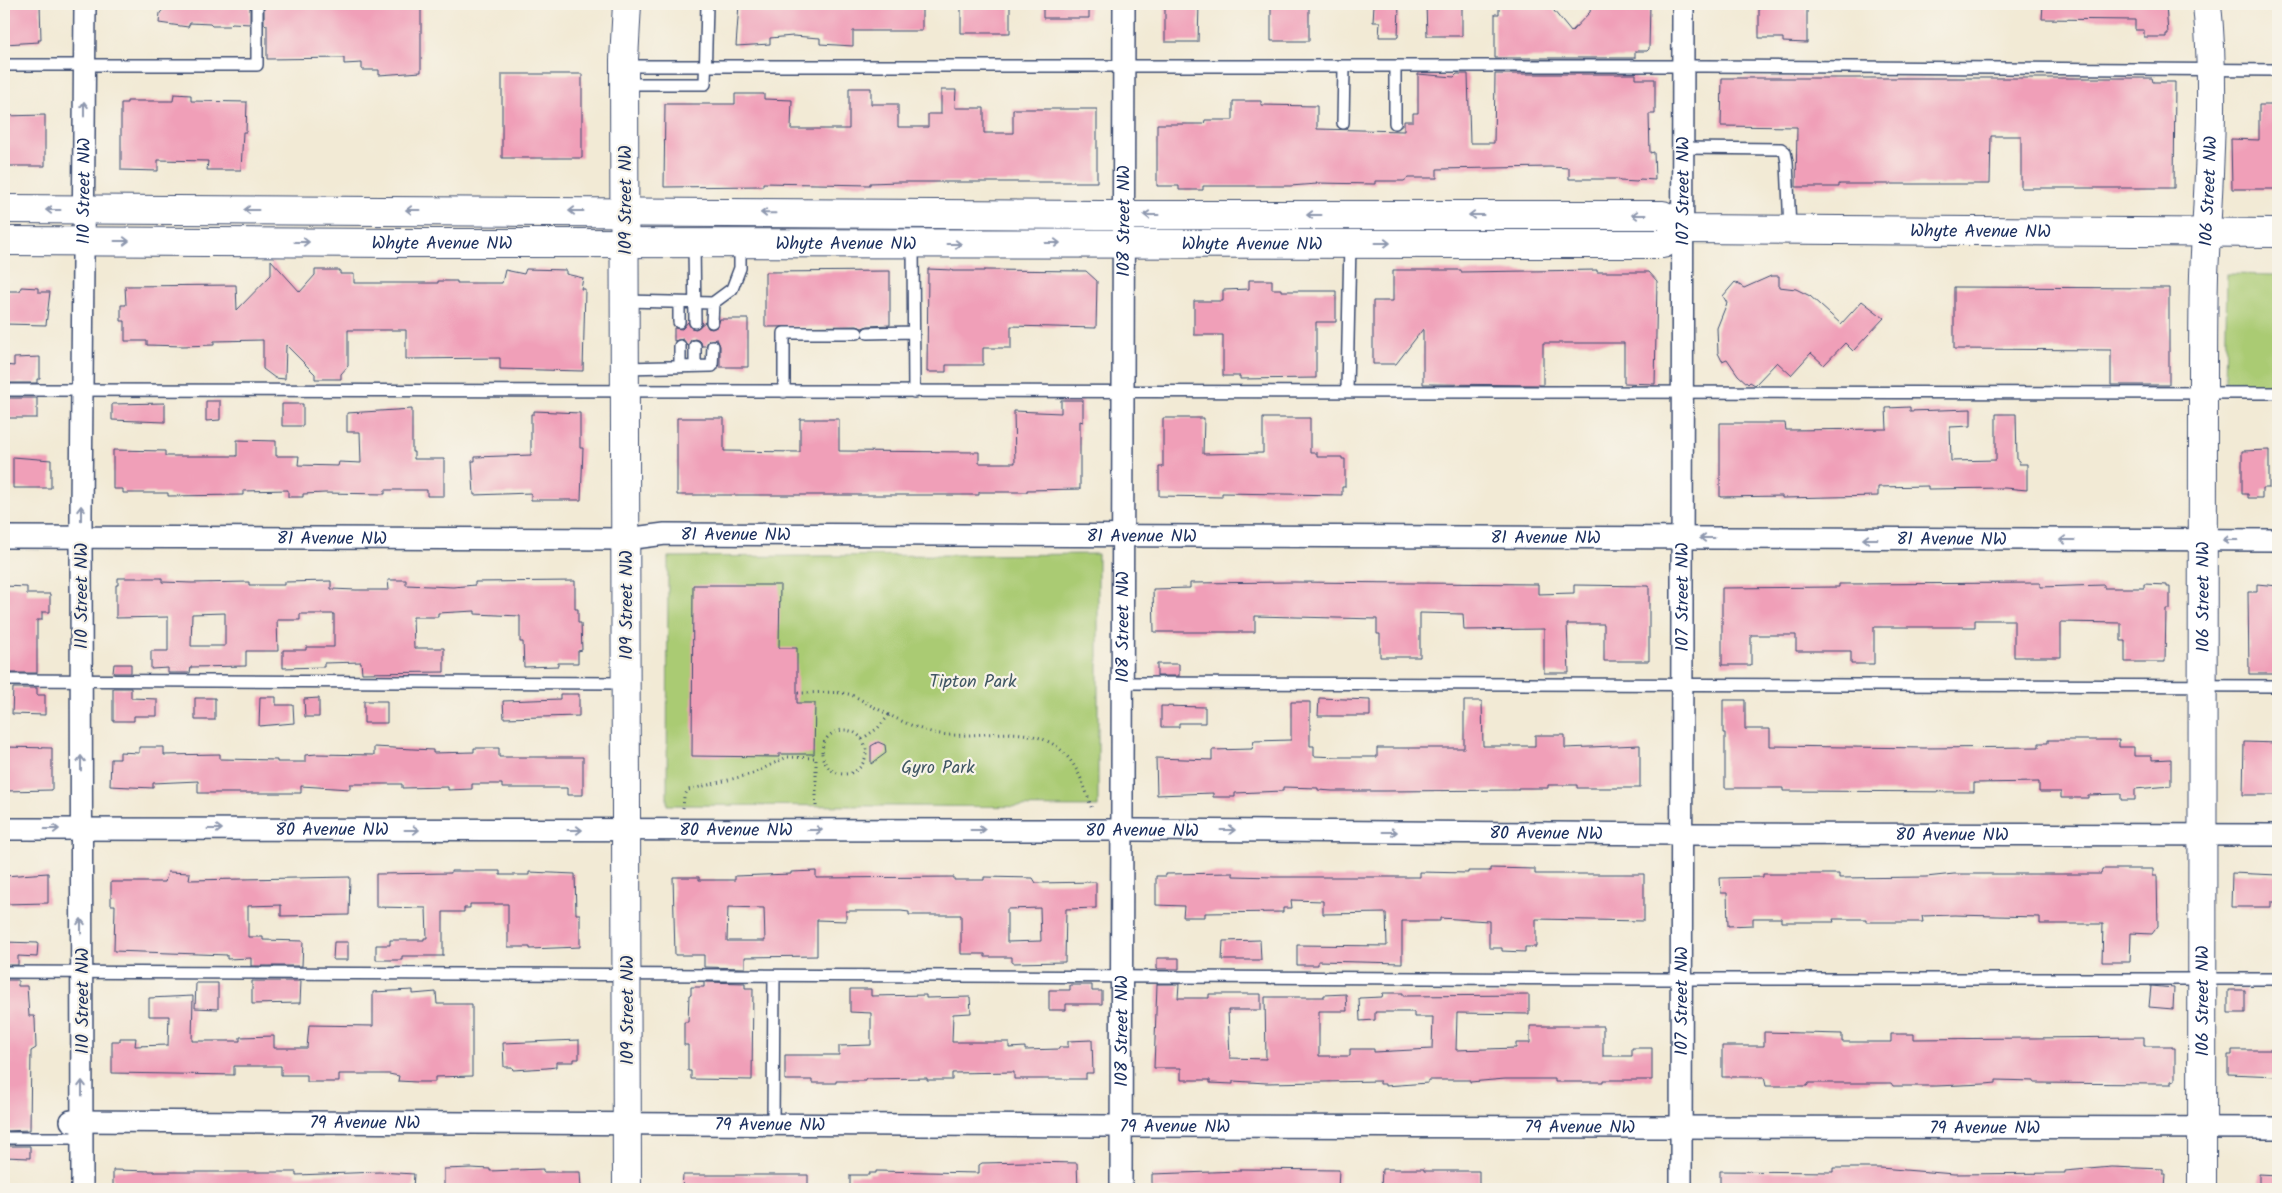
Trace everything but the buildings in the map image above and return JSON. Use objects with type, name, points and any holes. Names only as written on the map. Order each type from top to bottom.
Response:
[{"type":"main road","name":"106 Street NW","points":[[2202,1189],[2203,393],[2207,233],[2212,143],[2212,69],[2207,4]]},
{"type":"main road","name":"109 Street NW","points":[[625,9],[626,1189]]},
{"type":"main road","name":"Whyte Avenue NW","points":[[4,209],[1124,215],[1350,229]]},
{"type":"main road","name":"Whyte Avenue NW","points":[[4,241],[740,244],[1124,243],[1350,229],[1663,215],[1683,229],[2278,233]]},
{"type":"street","name":"110 Street NW","points":[[82,1189],[79,1126],[82,972],[80,537],[85,4]]},
{"type":"street","name":"108 Street NW","points":[[1121,1189],[1120,977],[1124,4]]},
{"type":"street","name":"107 Street NW","points":[[1681,1189],[1684,4]]},
{"type":"street","name":"81 Avenue NW","points":[[4,537],[626,539],[665,534],[2278,540]]},
{"type":"street","name":"80 Avenue NW","points":[[4,829],[1122,830],[1682,834],[2278,835]]},
{"type":"street","name":"79 Avenue NW","points":[[79,1126],[774,1124],[2278,1128]]},
{"type":"lane","points":[[4,65],[257,65],[257,4]]},
{"type":"lane","points":[[624,75],[705,84],[707,4]]},
{"type":"lane","points":[[624,75],[705,65],[1683,66],[2278,70]]},
{"type":"lane","points":[[1343,123],[1344,67]]},
{"type":"lane","points":[[1395,67],[1395,123]]},
{"type":"lane","points":[[1683,148],[1781,149],[1787,162],[1790,230]]},
{"type":"lane","points":[[1347,391],[1350,229]]},
{"type":"lane","points":[[694,243],[695,322]]},
{"type":"lane","points":[[625,301],[713,303],[732,289],[740,268],[740,244]]},
{"type":"lane","points":[[913,244],[914,392]]},
{"type":"lane","points":[[679,303],[679,322]]},
{"type":"lane","points":[[712,322],[713,303]]},
{"type":"lane","points":[[784,392],[784,333],[914,332]]},
{"type":"lane","points":[[680,346],[680,366]]},
{"type":"lane","points":[[695,346],[695,366]]},
{"type":"lane","points":[[625,380],[680,366],[712,366],[713,346]]},
{"type":"lane","points":[[4,390],[625,380],[784,392],[2278,393]]},
{"type":"lane","points":[[4,680],[625,683]]},
{"type":"lane","points":[[1122,683],[1682,686],[2278,686]]},
{"type":"lane","points":[[4,972],[1681,979],[2278,979]]},
{"type":"lane","points":[[774,976],[774,1124]]},
{"type":"lane","points":[[4,1138],[79,1126]]},
{"type":"path","points":[[798,693],[847,694],[889,715],[934,733],[961,735],[1024,734],[1050,742],[1064,753],[1077,771],[1092,810]]},
{"type":"path","points":[[862,740],[878,728],[889,715]]},
{"type":"path","points":[[847,730],[854,732],[862,740],[866,748],[864,762],[854,772],[848,774],[834,772],[824,762],[824,758],[824,742],[834,732],[847,730]]},
{"type":"path","points":[[683,808],[686,793],[691,788],[752,774],[787,757],[824,758]]},
{"type":"path","points":[[816,758],[816,809]]},
{"type":"green space","points":[[2227,274],[2278,275],[2278,385],[2225,385]]},
{"type":"green space","name":"Tipton Park","points":[[1098,554],[1098,807],[667,805],[668,557]]},
{"type":"park label","name":"Gyro Park","points":[[938,767]]}]
